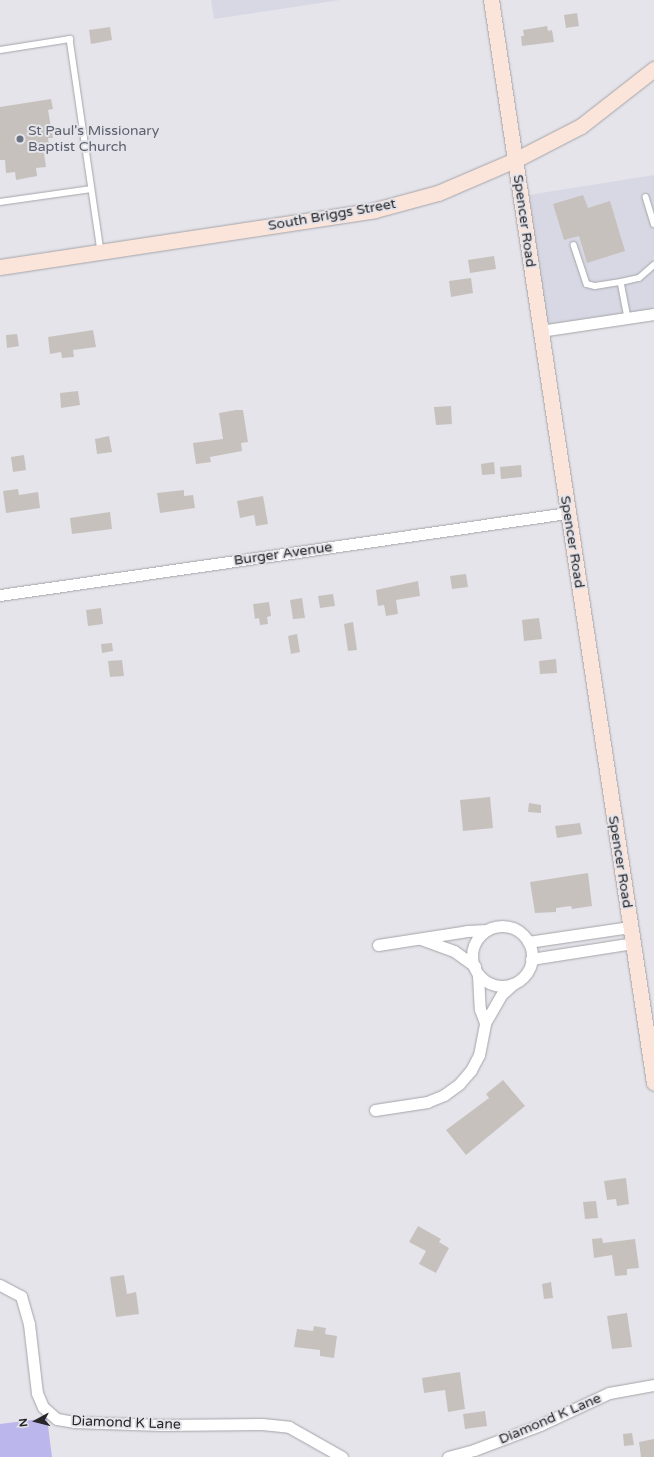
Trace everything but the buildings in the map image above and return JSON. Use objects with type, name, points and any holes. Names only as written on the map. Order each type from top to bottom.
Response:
[{"type":"street","name":"Spencer Road","points":[[491,0],[654,1083]]},
{"type":"street","name":"South Briggs Street","points":[[0,267],[375,210],[438,193],[515,160],[581,126],[654,69]]},
{"type":"street","points":[[540,331],[654,314]]},
{"type":"street","name":"Burger Avenue","points":[[0,595],[567,513]]},
{"type":"street","points":[[375,1110],[427,1102],[444,1095],[458,1084],[471,1070],[479,1055],[485,1023],[502,994],[527,972],[531,959],[528,942],[517,930],[507,926],[487,930],[467,930],[378,945]]},
{"type":"street","points":[[528,942],[630,927]]},
{"type":"street","points":[[485,1023],[480,1009],[474,946],[487,930]]},
{"type":"street","points":[[420,939],[454,951],[476,971],[494,984],[513,984]]},
{"type":"street","points":[[531,959],[633,943]]},
{"type":"street","name":"Diamond K Lane","points":[[0,1285],[21,1296],[29,1324],[37,1393],[43,1407],[57,1419],[74,1422],[170,1425],[262,1424],[290,1427],[342,1457]]},
{"type":"street","name":"Diamond K Lane","points":[[448,1457],[474,1450],[525,1430],[609,1393],[654,1385]]},
{"type":"lane","points":[[0,50],[70,39],[101,252]]},
{"type":"lane","points":[[0,202],[92,189]]},
{"type":"lane","points":[[646,197],[654,224]]},
{"type":"lane","points":[[574,245],[587,284],[595,286],[639,278],[654,265]]},
{"type":"lane","points":[[621,282],[628,318]]},
{"type":"shaded area","points":[[211,0],[340,0],[214,19]]},
{"type":"shaded area","points":[[654,175],[654,311],[541,328],[522,196]]},
{"type":"shaded area","points":[[47,1418],[52,1457],[0,1457],[0,1424]]},
{"type":"place","name":"St Paul's Missionary Baptist Church","points":[[20,139]]}]
